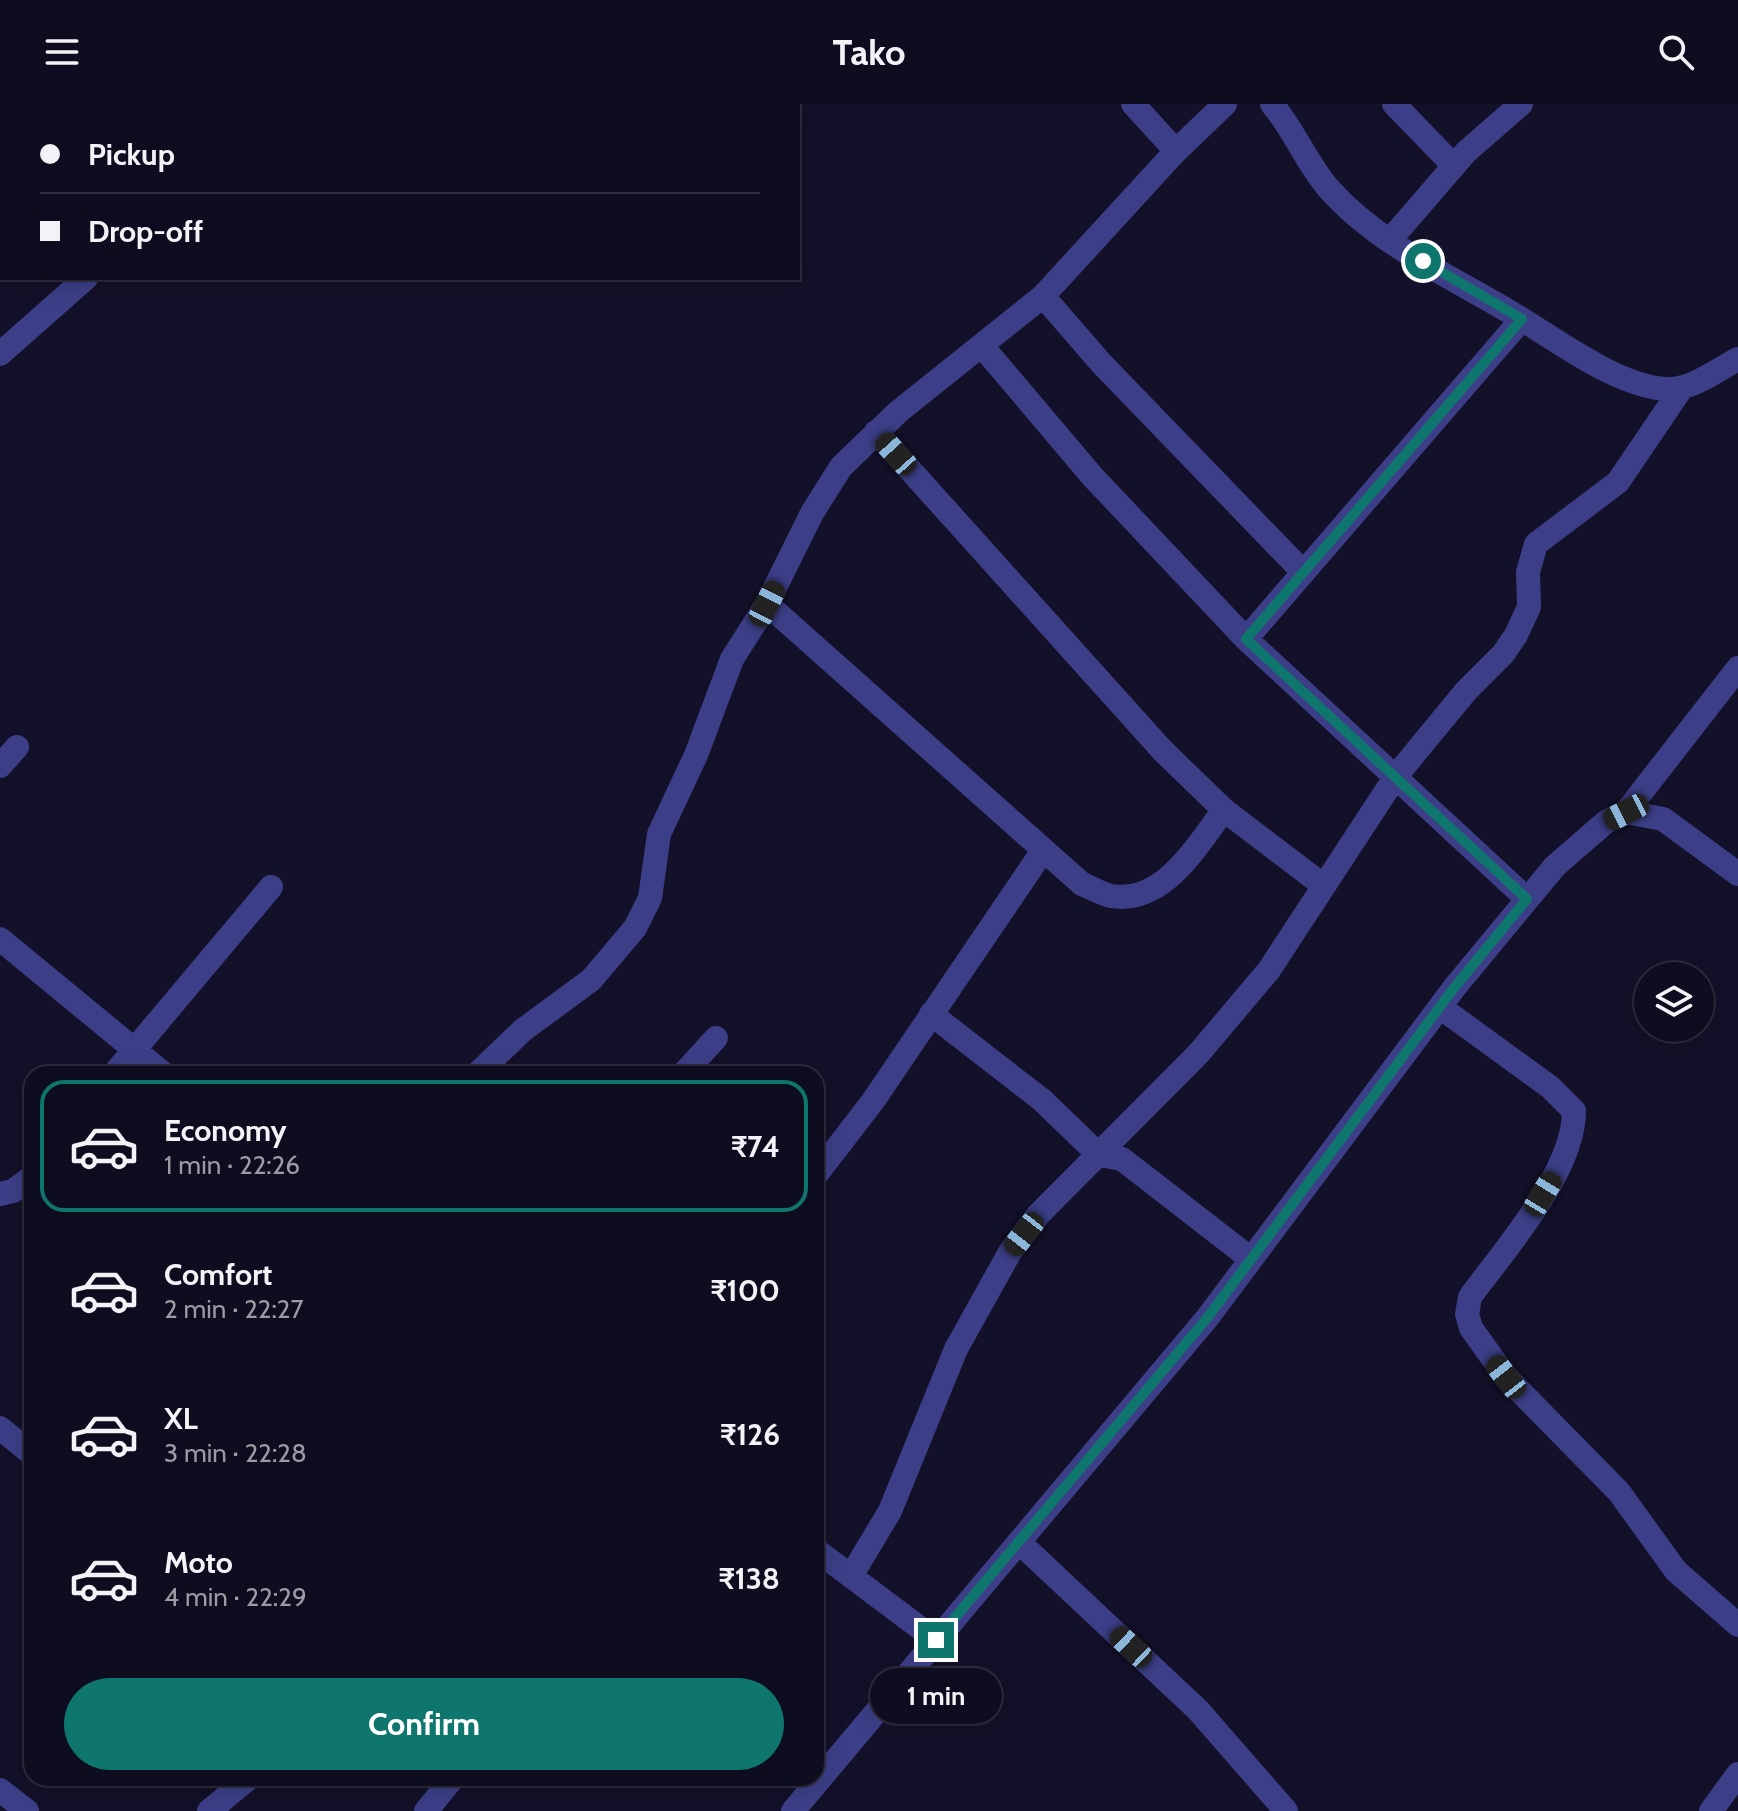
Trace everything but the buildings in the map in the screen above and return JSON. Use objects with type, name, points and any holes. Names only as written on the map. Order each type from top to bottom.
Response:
[{"type":"street","points":[[1133,104],[1176,151]]},
{"type":"street","points":[[485,1066],[523,1030],[591,980],[635,928],[650,898],[659,834],[696,755],[732,659],[767,604],[830,482],[876,432],[1043,296],[1176,151],[1225,104]]},
{"type":"street","points":[[1272,104],[1330,190],[1390,240],[1616,374],[1648,386],[1681,389]]},
{"type":"street","points":[[1394,104],[1454,166]]},
{"type":"street","points":[[1390,240],[1454,166],[1521,104]]},
{"type":"street","points":[[0,354],[84,280]]},
{"type":"street","points":[[1043,296],[1101,363],[1303,572]]},
{"type":"street","points":[[1246,639],[1522,319]]},
{"type":"street","points":[[982,346],[1092,476],[1246,639],[1527,899]]},
{"type":"street","points":[[851,1576],[890,1511],[978,1304],[1038,1215],[1238,1008],[1269,970],[1396,776],[1466,691],[1503,654],[1516,635],[1529,607],[1528,572],[1536,544],[1618,482],[1645,447],[1681,389],[1738,359]]},
{"type":"street","points":[[876,432],[1138,724],[1224,810],[1324,886]]},
{"type":"street","points":[[767,604],[1042,852],[1082,884],[1111,896],[1135,896],[1159,885],[1180,867],[1224,810]]},
{"type":"street","points":[[824,1774],[1208,1317],[1440,1007],[1527,899],[1555,866],[1607,821],[1626,812],[1738,668]]},
{"type":"street","points":[[0,766],[17,747]]},
{"type":"street","points":[[1626,812],[1663,819],[1695,839],[1738,874]]},
{"type":"street","points":[[824,1165],[873,1101],[1042,852]]},
{"type":"street","points":[[120,1066],[271,887]]},
{"type":"street","points":[[0,939],[154,1066]]},
{"type":"street","points":[[1440,1007],[1550,1087],[1574,1111],[1574,1128],[1553,1177],[1470,1297],[1467,1314],[1471,1328],[1506,1377],[1629,1504],[1676,1571],[1738,1625]]},
{"type":"street","points":[[931,1014],[1042,1100],[1099,1155],[1122,1159],[1251,1259]]},
{"type":"street","points":[[690,1066],[716,1038]]},
{"type":"street","points":[[0,1194],[13,1191],[24,1183]]},
{"type":"street","points":[[0,1428],[24,1448]]},
{"type":"street","points":[[1019,1542],[1198,1710],[1286,1811]]},
{"type":"street","points":[[824,1556],[936,1640]]},
{"type":"street","points":[[1711,1811],[1738,1774]]},
{"type":"street","points":[[209,1811],[239,1786]]},
{"type":"street","points":[[426,1811],[446,1786]]},
{"type":"street","points":[[793,1811],[814,1786]]},
{"type":"street","points":[[0,1790],[27,1811]]},
{"type":"route","points":[[936,1640],[1208,1317],[1454,988],[1527,899],[1246,639],[1522,319],[1423,261]]}]
